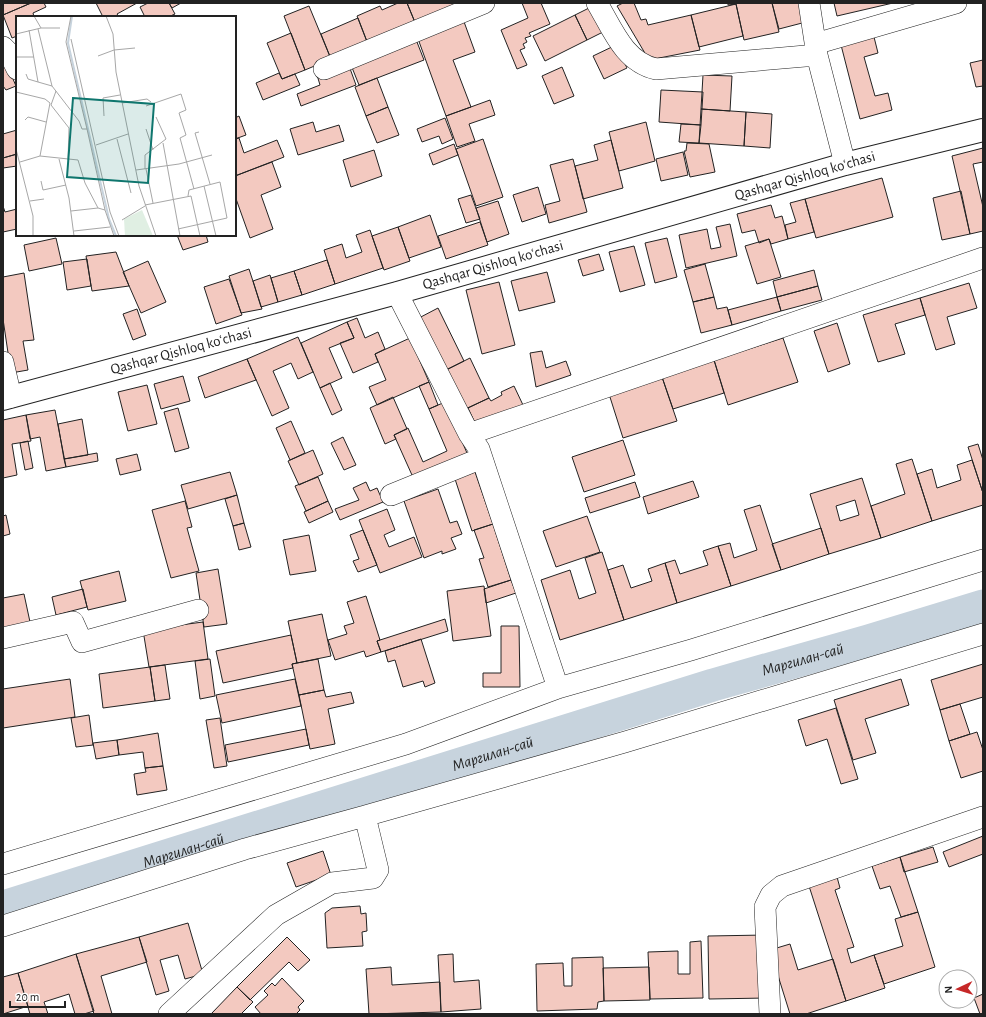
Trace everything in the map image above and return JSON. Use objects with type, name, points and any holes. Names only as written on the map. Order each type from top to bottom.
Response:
[{"type":"main road","name":"Qashqar Qishloq koʻchasi","points":[[7,398],[397,293],[845,164],[983,130]]},
{"type":"street","points":[[324,69],[484,3]]},
{"type":"street","points":[[597,3],[625,50],[634,60],[645,66],[656,69],[816,50],[956,3]]},
{"type":"street","points":[[809,3],[816,50],[845,164]]},
{"type":"street","points":[[3,47],[9,53],[16,67]]},
{"type":"street","points":[[469,434],[983,258]]},
{"type":"street","points":[[397,293],[469,434],[479,449],[558,688]]},
{"type":"street","points":[[3,362],[7,398]]},
{"type":"street","points":[[391,495],[482,458]]},
{"type":"street","points":[[3,864],[406,744],[558,688],[691,650],[983,560]]},
{"type":"street","points":[[3,638],[73,622],[82,642],[198,610]]},
{"type":"street","points":[[3,926],[245,849],[625,742],[983,634]]},
{"type":"street","points":[[169,1014],[276,915],[332,883],[373,878],[378,870],[365,816]]},
{"type":"street","points":[[770,1014],[765,907],[771,895],[782,886],[983,817]]},
{"type":"building","points":[[3,3],[31,3],[3,15]]},
{"type":"building","points":[[31,3],[44,3],[46,7],[33,13],[34,16],[16,16],[16,36],[12,38],[3,15]]},
{"type":"building","points":[[96,3],[137,3],[117,14],[118,16],[102,16]]},
{"type":"building","points":[[148,3],[169,3],[175,14],[170,16],[144,16],[140,7]]},
{"type":"building","points":[[169,3],[181,3],[172,8]]},
{"type":"building","points":[[398,3],[407,3],[417,27],[369,47],[357,16],[380,6],[382,10]]},
{"type":"building","points":[[407,3],[466,3],[416,25]]},
{"type":"building","points":[[522,3],[541,3],[550,24],[529,33],[531,36],[525,38],[527,42],[523,44],[525,48],[520,50],[527,65],[517,69],[501,30],[528,18]]},
{"type":"building","points":[[623,3],[634,3],[641,20],[646,19],[648,25],[691,15],[700,50],[649,60],[617,6]]},
{"type":"building","points":[[728,3],[772,3],[779,32],[744,40],[736,4],[728,5]]},
{"type":"building","points":[[772,3],[801,3],[806,22],[779,29]]},
{"type":"building","points":[[834,3],[893,3],[837,16]]},
{"type":"building","points":[[736,4],[743,36],[699,47],[691,15]]},
{"type":"building","points":[[309,6],[331,59],[305,70],[284,16]]},
{"type":"building","points":[[593,6],[605,31],[587,40],[575,15]]},
{"type":"building","points":[[575,15],[587,40],[545,61],[533,36]]},
{"type":"building","points":[[358,18],[368,44],[331,59],[321,34]]},
{"type":"building","points":[[463,19],[475,52],[453,60],[471,107],[446,116],[417,36]]},
{"type":"building","points":[[291,33],[305,70],[282,79],[267,43]]},
{"type":"building","points":[[415,37],[424,60],[359,85],[351,65]]},
{"type":"building","points":[[874,37],[878,53],[864,57],[875,96],[888,93],[892,110],[860,119],[841,45]]},
{"type":"building","points":[[616,45],[627,68],[604,79],[593,56]]},
{"type":"building","points":[[3,56],[16,86],[6,90],[3,86]]},
{"type":"building","points":[[983,60],[983,86],[976,87],[970,63]]},
{"type":"building","points":[[348,63],[356,85],[301,106],[297,94],[320,85],[317,75]]},
{"type":"building","points":[[562,67],[574,96],[554,104],[542,76]]},
{"type":"building","points":[[279,73],[282,79],[295,74],[300,85],[263,100],[256,83]]},
{"type":"building","points":[[703,75],[732,76],[730,111],[701,109]]},
{"type":"building","points":[[377,78],[388,107],[366,116],[355,87]]},
{"type":"building","points":[[661,90],[703,92],[701,125],[659,122]]},
{"type":"building","points":[[490,100],[495,115],[469,124],[475,141],[457,147],[446,116]]},
{"type":"building","points":[[388,107],[399,135],[377,143],[366,116]]},
{"type":"building","points":[[701,109],[746,112],[744,146],[699,143]]},
{"type":"building","points":[[746,112],[772,114],[770,148],[744,146]]},
{"type":"building","points":[[239,116],[246,135],[236,139],[236,118]]},
{"type":"building","points":[[445,118],[453,139],[442,144],[439,136],[422,142],[417,129]]},
{"type":"building","points":[[313,122],[316,132],[339,125],[344,141],[298,155],[290,129]]},
{"type":"building","points":[[646,122],[655,161],[619,171],[609,132]]},
{"type":"building","points":[[681,124],[701,125],[699,143],[679,142]]},
{"type":"building","points":[[16,130],[16,154],[3,158],[3,134]]},
{"type":"building","points":[[239,138],[244,153],[277,140],[284,157],[236,176],[236,139]]},
{"type":"building","points":[[483,139],[503,197],[476,206],[456,149]]},
{"type":"building","points":[[611,140],[623,188],[583,199],[575,166],[598,160],[594,145]]},
{"type":"building","points":[[687,143],[709,144],[715,172],[690,177],[684,151],[686,151]]},
{"type":"building","points":[[454,144],[458,155],[433,165],[429,154]]},
{"type":"building","points":[[983,148],[983,162],[973,164],[983,207],[983,231],[970,234],[952,156]]},
{"type":"building","points":[[374,150],[382,176],[351,187],[343,160]]},
{"type":"building","points":[[683,152],[688,175],[661,181],[656,159]]},
{"type":"building","points":[[16,154],[16,166],[3,168],[3,158]]},
{"type":"building","points":[[573,159],[587,212],[549,223],[545,205],[560,201],[550,165]]},
{"type":"building","points":[[272,162],[281,187],[261,195],[273,229],[250,238],[236,199],[236,176]]},
{"type":"building","points":[[882,178],[893,217],[816,238],[805,199]]},
{"type":"building","points":[[538,187],[546,214],[522,222],[513,195]]},
{"type":"building","points":[[961,191],[970,234],[942,240],[933,198]]},
{"type":"building","points":[[471,195],[480,219],[466,223],[458,199]]},
{"type":"building","points":[[805,199],[814,232],[788,239],[785,225],[796,222],[790,203]]},
{"type":"building","points":[[498,201],[509,234],[487,242],[476,208]]},
{"type":"building","points":[[771,205],[775,218],[782,216],[788,239],[771,244],[769,239],[759,243],[755,230],[742,233],[737,214]]},
{"type":"building","points":[[3,206],[5,212],[16,209],[16,229],[3,232]]},
{"type":"building","points":[[430,215],[441,247],[409,258],[398,227]]},
{"type":"building","points":[[480,222],[488,245],[446,259],[438,236]]},
{"type":"building","points":[[730,224],[737,256],[686,268],[679,235],[707,229],[711,249],[721,247],[716,227]]},
{"type":"building","points":[[398,227],[410,261],[384,270],[372,236]]},
{"type":"building","points":[[370,230],[383,268],[335,284],[324,250],[342,244],[346,258],[362,252],[356,235]]},
{"type":"building","points":[[177,236],[206,236],[208,242],[183,250]]},
{"type":"building","points":[[56,238],[62,264],[29,271],[24,245]]},
{"type":"building","points":[[667,238],[677,277],[655,283],[645,243]]},
{"type":"building","points":[[769,239],[781,277],[757,284],[745,246]]},
{"type":"building","points":[[634,246],[645,285],[620,292],[609,252]]},
{"type":"building","points":[[116,252],[129,286],[92,291],[86,256]]},
{"type":"building","points":[[599,254],[604,270],[583,276],[578,260]]},
{"type":"building","points":[[87,259],[91,286],[67,290],[63,262]]},
{"type":"building","points":[[327,260],[335,284],[302,295],[294,271]]},
{"type":"building","points":[[148,261],[166,302],[141,313],[123,272]]},
{"type":"building","points":[[705,264],[714,297],[693,302],[684,270]]},
{"type":"building","points":[[249,269],[262,309],[241,313],[229,276]]},
{"type":"building","points":[[814,270],[818,286],[777,297],[773,281]]},
{"type":"building","points":[[294,271],[302,295],[278,302],[271,278]]},
{"type":"building","points":[[547,272],[555,302],[519,311],[511,281]]},
{"type":"building","points":[[24,273],[34,340],[23,341],[28,370],[11,373],[3,319],[3,277]]},
{"type":"building","points":[[270,275],[278,302],[261,307],[253,281]]},
{"type":"building","points":[[229,279],[242,315],[216,324],[204,287]]},
{"type":"building","points":[[499,282],[515,345],[482,354],[466,290]]},
{"type":"building","points":[[969,283],[977,308],[947,317],[955,344],[936,350],[920,298]]},
{"type":"building","points":[[818,286],[822,300],[781,311],[777,297]]},
{"type":"building","points":[[714,297],[717,309],[727,307],[732,325],[701,333],[693,302]]},
{"type":"building","points":[[777,297],[781,311],[732,325],[728,310]]},
{"type":"building","points":[[920,298],[925,315],[895,324],[905,354],[878,362],[863,315]]},
{"type":"building","points":[[438,308],[464,361],[442,372],[417,319]]},
{"type":"building","points":[[137,309],[146,335],[133,340],[123,314]]},
{"type":"building","points":[[357,318],[365,338],[378,332],[385,349],[375,354],[378,362],[353,373],[340,343],[354,338],[347,322]]},
{"type":"building","points":[[347,322],[354,338],[329,348],[342,378],[320,388],[301,343]]},
{"type":"building","points":[[837,323],[850,364],[828,372],[814,331]]},
{"type":"building","points":[[298,337],[313,372],[298,379],[291,363],[273,371],[289,408],[272,416],[247,359]]},
{"type":"building","points":[[410,338],[429,382],[377,405],[369,387],[386,380],[375,354]]},
{"type":"building","points":[[783,338],[798,382],[728,405],[714,360]]},
{"type":"building","points":[[542,351],[546,368],[566,361],[571,375],[536,387],[530,353]]},
{"type":"building","points":[[470,358],[489,398],[461,411],[442,372]]},
{"type":"building","points":[[247,359],[256,380],[205,398],[198,377]]},
{"type":"building","points":[[714,360],[724,393],[673,409],[662,377]]},
{"type":"building","points":[[183,376],[190,401],[161,409],[154,384]]},
{"type":"building","points":[[662,377],[677,421],[623,438],[609,394]]},
{"type":"building","points":[[429,382],[438,405],[429,409],[419,386]]},
{"type":"building","points":[[330,383],[342,410],[332,415],[320,388]]},
{"type":"building","points":[[147,385],[157,424],[128,431],[118,392]]},
{"type":"building","points":[[514,386],[523,405],[477,427],[468,408],[489,398],[491,401],[502,395],[501,392]]},
{"type":"building","points":[[393,397],[407,429],[394,435],[396,439],[385,444],[370,408]]},
{"type":"building","points":[[445,402],[470,460],[416,484],[394,435],[408,428],[423,462],[447,451],[429,409]]},
{"type":"building","points":[[178,408],[189,448],[175,452],[164,412]]},
{"type":"building","points":[[55,410],[66,467],[46,471],[40,437],[30,439],[26,415]]},
{"type":"building","points":[[26,415],[31,441],[12,444],[17,475],[3,478],[3,420]]},
{"type":"building","points":[[82,419],[88,455],[64,459],[58,424]]},
{"type":"building","points":[[291,421],[305,453],[290,460],[276,428]]},
{"type":"building","points":[[343,437],[356,465],[344,470],[331,443]]},
{"type":"building","points":[[623,440],[635,475],[584,492],[572,457]]},
{"type":"building","points":[[28,441],[33,468],[25,470],[20,443]]},
{"type":"building","points":[[978,444],[983,460],[983,493],[968,447]]},
{"type":"building","points":[[313,450],[323,474],[299,485],[288,461]]},
{"type":"building","points":[[97,453],[98,461],[66,467],[64,459]]},
{"type":"building","points":[[137,454],[141,470],[120,475],[116,459]]},
{"type":"building","points":[[912,459],[932,521],[881,538],[871,506],[905,494],[896,464]]},
{"type":"building","points":[[972,460],[983,493],[983,505],[932,521],[917,474],[932,469],[937,488],[961,480],[957,465]]},
{"type":"building","points":[[230,472],[237,495],[188,509],[181,485]]},
{"type":"building","points":[[475,472],[493,524],[472,531],[455,479]]},
{"type":"building","points":[[318,477],[328,501],[306,511],[295,486]]},
{"type":"building","points":[[862,478],[881,538],[829,554],[810,494]],"holes":[[[855,500],[859,515],[840,521],[836,506]]]},
{"type":"building","points":[[693,481],[699,497],[648,514],[643,497]]},
{"type":"building","points":[[366,482],[370,491],[377,488],[383,502],[340,520],[335,509],[359,500],[353,488]]},
{"type":"building","points":[[635,482],[640,497],[590,513],[585,498]]},
{"type":"building","points":[[438,489],[450,523],[457,521],[462,534],[451,538],[456,549],[442,554],[442,551],[424,558],[404,501]]},
{"type":"building","points":[[237,495],[244,523],[233,526],[225,499]]},
{"type":"building","points":[[185,501],[192,527],[187,528],[199,571],[171,578],[152,510]]},
{"type":"building","points":[[328,501],[333,512],[309,523],[304,512]]},
{"type":"building","points":[[760,505],[781,570],[731,586],[718,546],[730,543],[734,558],[757,550],[744,510]]},
{"type":"building","points":[[387,509],[395,530],[384,535],[389,547],[414,537],[422,557],[380,573],[359,520]]},
{"type":"building","points":[[6,515],[10,534],[3,536],[3,516]]},
{"type":"building","points":[[587,516],[600,552],[556,567],[543,531]]},
{"type":"building","points":[[244,523],[251,547],[239,550],[233,526]]},
{"type":"building","points":[[493,524],[511,580],[488,587],[479,559],[484,558],[474,530]]},
{"type":"building","points":[[821,528],[829,554],[781,570],[772,544]]},
{"type":"building","points":[[363,530],[377,565],[358,572],[353,561],[359,559],[350,535]]},
{"type":"building","points":[[309,535],[316,571],[290,575],[283,540]]},
{"type":"building","points":[[718,546],[731,586],[677,603],[665,563],[675,560],[680,574],[708,565],[703,551]]},
{"type":"building","points":[[602,552],[624,620],[560,640],[541,580],[570,570],[579,599],[596,593],[585,558]]},
{"type":"building","points":[[665,563],[677,603],[624,620],[608,570],[623,565],[631,588],[652,581],[648,569]]},
{"type":"building","points":[[218,569],[227,624],[204,627],[196,573]]},
{"type":"building","points":[[119,571],[126,601],[88,610],[80,581]]},
{"type":"building","points":[[511,580],[516,593],[486,603],[484,589]]},
{"type":"building","points":[[484,586],[491,636],[453,641],[447,591]]},
{"type":"building","points":[[83,589],[87,607],[56,615],[52,597]]},
{"type":"building","points":[[24,594],[30,622],[3,628],[3,598]]},
{"type":"building","points":[[366,596],[380,640],[377,641],[381,652],[366,657],[364,651],[335,660],[328,640],[347,634],[344,626],[354,623],[347,602]]},
{"type":"building","points":[[322,614],[331,656],[297,663],[288,621]]},
{"type":"building","points":[[445,619],[448,631],[381,652],[377,641]]},
{"type":"building","points":[[203,622],[208,659],[149,667],[143,630]]},
{"type":"building","points":[[501,626],[519,626],[520,687],[483,687],[483,673],[501,673]]},
{"type":"building","points":[[291,635],[297,663],[292,664],[293,668],[223,683],[216,651]]},
{"type":"building","points":[[421,639],[435,683],[425,687],[423,681],[403,687],[395,660],[388,662],[385,651]]},
{"type":"building","points":[[210,659],[215,696],[200,699],[195,661]]},
{"type":"building","points":[[318,659],[324,690],[299,695],[292,664]]},
{"type":"building","points":[[983,664],[983,697],[940,710],[931,680]]},
{"type":"building","points":[[165,665],[170,699],[155,701],[150,667]]},
{"type":"building","points":[[150,667],[155,701],[103,708],[99,674]]},
{"type":"building","points":[[70,679],[75,717],[3,728],[3,689]]},
{"type":"building","points":[[295,679],[301,706],[222,723],[216,695]]},
{"type":"building","points":[[901,679],[909,705],[865,719],[876,753],[853,760],[834,700]]},
{"type":"building","points":[[324,690],[326,697],[351,692],[354,703],[328,709],[335,744],[310,749],[299,695]]},
{"type":"building","points":[[960,704],[970,734],[949,741],[940,710]]},
{"type":"building","points":[[836,708],[858,779],[841,784],[827,739],[806,746],[798,720]]},
{"type":"building","points":[[89,715],[93,745],[76,747],[71,718]]},
{"type":"building","points":[[220,718],[227,766],[214,768],[206,720]]},
{"type":"building","points":[[306,729],[309,745],[228,762],[225,745]]},
{"type":"building","points":[[977,732],[983,750],[983,771],[961,778],[949,741]]},
{"type":"building","points":[[158,733],[163,766],[145,768],[143,752],[119,755],[117,740]]},
{"type":"building","points":[[117,740],[119,755],[96,759],[93,743]]},
{"type":"building","points":[[163,766],[167,790],[137,795],[134,774],[146,772],[145,768]]},
{"type":"building","points":[[983,836],[983,854],[949,867],[943,852]]},
{"type":"building","points":[[933,847],[938,862],[904,872],[900,857]]},
{"type":"building","points":[[323,851],[331,875],[296,887],[287,863]]},
{"type":"building","points":[[900,857],[918,912],[901,917],[890,886],[880,889],[872,866]]},
{"type":"building","points":[[837,877],[840,888],[835,890],[854,947],[847,949],[851,963],[874,955],[885,988],[846,1001],[809,886]]},
{"type":"building","points":[[360,906],[361,914],[366,913],[367,931],[362,932],[363,946],[327,948],[325,913],[332,908]]},
{"type":"building","points":[[918,912],[935,967],[884,984],[874,955],[903,946],[895,919]]},
{"type":"building","points":[[188,923],[203,974],[185,979],[178,955],[160,960],[169,991],[156,995],[139,937]]},
{"type":"building","points":[[766,935],[767,998],[709,999],[708,936]]},
{"type":"building","points":[[139,937],[147,962],[101,976],[112,1014],[94,1014],[76,954]]},
{"type":"building","points":[[287,937],[310,960],[298,971],[289,962],[250,1000],[237,987]]},
{"type":"building","points":[[701,941],[703,998],[650,999],[648,952],[678,951],[678,974],[690,974],[690,942]]},
{"type":"building","points":[[790,944],[798,970],[833,959],[846,1001],[806,1014],[790,1014],[770,950]]},
{"type":"building","points":[[76,954],[94,1011],[84,1014],[75,1014],[69,994],[44,1002],[48,1014],[30,1014],[18,973]]},
{"type":"building","points":[[453,954],[454,982],[479,980],[481,1009],[441,1012],[438,955]]},
{"type":"building","points":[[603,957],[604,1001],[598,1002],[597,1009],[537,1011],[536,964],[563,963],[564,986],[572,986],[572,958]]},
{"type":"building","points":[[391,967],[392,985],[440,982],[441,1012],[369,1014],[366,969]]},
{"type":"building","points":[[649,967],[650,1000],[604,1001],[603,968]]},
{"type":"building","points":[[18,973],[28,1006],[3,1014],[3,977]]},
{"type":"building","points":[[282,978],[304,1001],[298,1007],[300,1010],[296,1014],[261,1014],[255,1007],[268,995],[264,991],[272,983],[275,986]]},
{"type":"building","points":[[237,987],[253,1002],[241,1014],[211,1014]]},
{"type":"building","points":[[983,994],[983,1014],[980,1014],[978,1009],[978,996]]},
{"type":"waterway","name":"Маргилан-сай","points":[[3,907],[713,685],[868,641],[983,606]]}]
